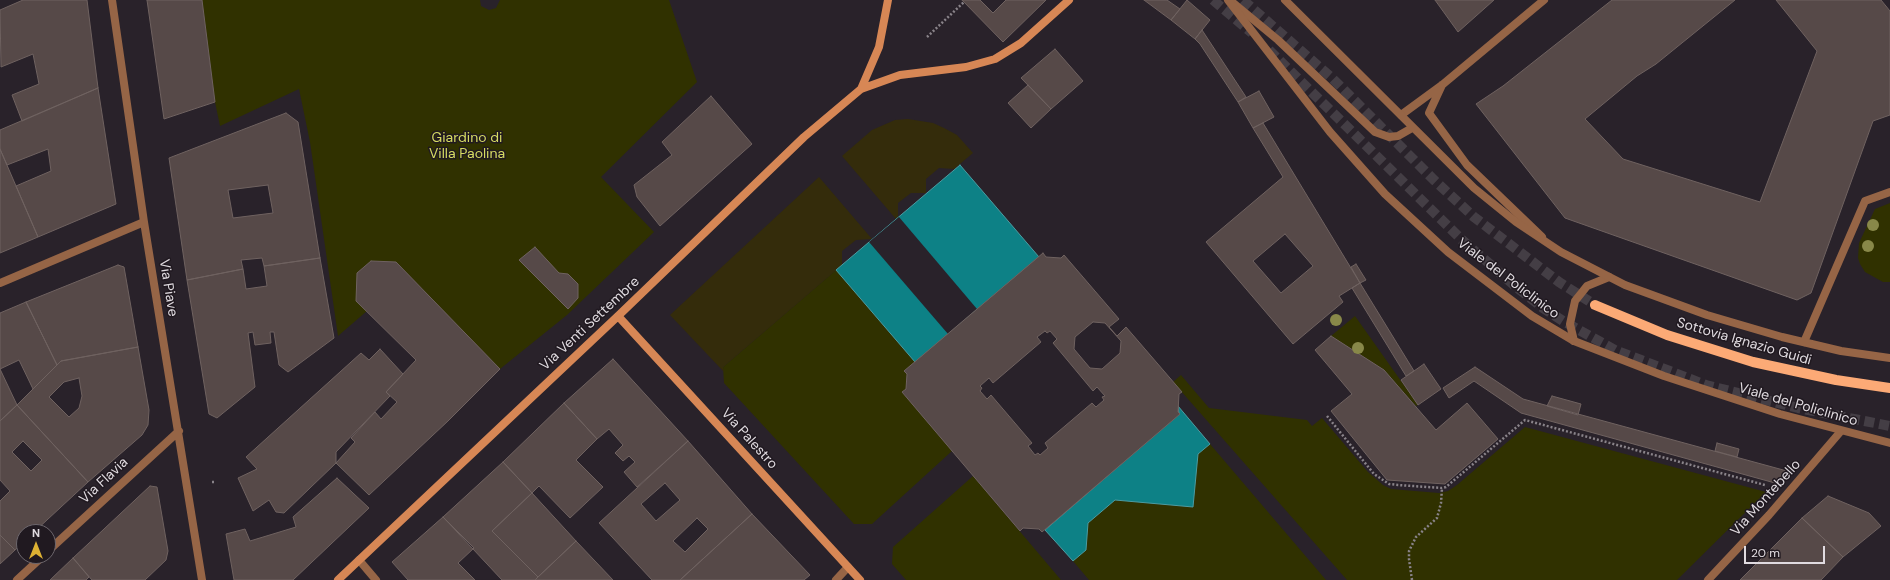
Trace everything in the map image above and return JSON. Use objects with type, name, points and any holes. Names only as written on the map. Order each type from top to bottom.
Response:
[{"type":"main road","name":"Via Venti Settembre","points":[[861,89],[879,47],[888,0]]},
{"type":"main road","name":"Via Venti Settembre","points":[[338,580],[804,138],[861,89],[900,75],[966,67],[995,59],[1021,43],[1068,0]]},
{"type":"main road","name":"Sottovia Ignazio Guidi","points":[[1595,305],[1667,335],[1753,362],[1836,380],[1890,388]]},
{"type":"main road","name":"Via Palestro","points":[[618,316],[860,580]]},
{"type":"street","name":"Via Piave","points":[[112,0],[144,222],[202,580]]},
{"type":"street","name":"Viale del Policlinico","points":[[1229,0],[1278,40],[1375,132],[1390,138],[1398,136],[1412,128]]},
{"type":"street","name":"Viale del Policlinico","points":[[1229,0],[1330,132],[1385,194],[1448,252],[1532,316],[1574,341],[1684,384],[1841,431],[1890,443]]},
{"type":"street","points":[[1285,0],[1401,115],[1412,128],[1488,200],[1516,222],[1552,246],[1609,277],[1707,315],[1763,332],[1804,342],[1890,358]]},
{"type":"street","points":[[1401,115],[1442,85],[1544,0]]},
{"type":"street","points":[[1442,85],[1429,113],[1467,164],[1552,246]]},
{"type":"street","points":[[1804,342],[1865,201],[1890,192]]},
{"type":"street","points":[[0,283],[144,222]]},
{"type":"street","points":[[1574,341],[1570,324],[1575,301],[1587,286],[1609,277]]},
{"type":"street","name":"Via Flavia","points":[[56,544],[179,431]]},
{"type":"street","name":"Via Montebello","points":[[1708,580],[1770,515],[1841,431]]},
{"type":"street","points":[[359,560],[376,580]]},
{"type":"street","points":[[17,580],[34,564]]},
{"type":"street","points":[[836,580],[848,567]]},
{"type":"path","points":[[927,37],[964,2]]},
{"type":"path","points":[[1327,416],[1374,474],[1381,480],[1398,486],[1442,488],[1452,483],[1525,420],[1765,486]]},
{"type":"path","points":[[1412,580],[1409,551],[1416,537],[1437,518],[1441,503],[1442,488]]},
{"type":"green space","name":"Giardino di Villa Paolina","points":[[202,0],[480,0],[481,6],[489,10],[496,8],[500,0],[669,0],[697,82],[601,177],[654,232],[567,315],[500,369],[396,262],[371,261],[357,273],[367,311],[338,336],[310,142],[299,89],[220,126],[215,102]]},
{"type":"green space","points":[[1890,203],[1890,282],[1883,282],[1865,272],[1860,264],[1858,258],[1859,243],[1875,209]]},
{"type":"green space","points":[[836,270],[915,362],[904,371],[907,374],[906,389],[902,392],[952,451],[872,524],[854,524],[724,383],[723,367]]},
{"type":"green space","points":[[1355,316],[1418,405],[1416,406],[1384,370],[1331,336]]},
{"type":"green space","points":[[1181,375],[1209,408],[1307,420],[1312,426],[1322,418],[1368,472],[1383,485],[1391,489],[1439,493],[1448,491],[1525,427],[1766,492],[1677,580],[1347,580],[1173,382]]},
{"type":"green space","points":[[1210,444],[1326,580],[1089,580],[1073,561],[1086,550],[1088,523],[1115,500],[1193,507],[1198,454]]},
{"type":"green space","points":[[973,476],[1061,580],[906,580],[892,564],[893,547]]},
{"type":"sand","points":[[908,119],[933,123],[944,128],[957,135],[973,153],[954,169],[939,168],[926,179],[926,193],[911,193],[898,203],[898,217],[896,219],[842,156],[872,130],[895,120]]},
{"type":"sand","points":[[819,177],[872,239],[856,240],[842,251],[842,265],[723,367],[724,372],[670,315]]},
{"type":"water","points":[[960,165],[1039,257],[915,362],[836,270]]},
{"type":"water","points":[[1178,406],[1210,444],[1198,454],[1193,507],[1115,500],[1088,523],[1086,550],[1073,561],[1045,530],[1179,414]]},
{"type":"pier","points":[[899,217],[977,309],[948,334],[869,242]]},
{"type":"building","points":[[23,0],[87,0],[98,88],[22,121],[12,95],[39,84],[33,54],[1,67],[0,10]]},
{"type":"building","points":[[147,0],[202,0],[215,102],[164,119]]},
{"type":"building","points":[[962,0],[980,0],[993,13],[1006,0],[1046,0],[1003,42]]},
{"type":"building","points":[[1144,0],[1167,0],[1180,9],[1171,20]]},
{"type":"building","points":[[1187,0],[1210,20],[1195,39],[1171,20]]},
{"type":"building","points":[[1435,0],[1494,0],[1458,32]]},
{"type":"building","points":[[1612,0],[1735,0],[1656,64],[1637,76],[1585,119],[1623,159],[1760,202],[1817,51],[1776,0],[1881,0],[1890,11],[1890,115],[1873,121],[1811,293],[1797,300],[1565,218],[1476,104],[1503,86]]},
{"type":"building","points":[[1202,30],[1246,97],[1238,102],[1200,44],[1195,39]]},
{"type":"building","points":[[1055,49],[1083,81],[1051,109],[1021,78]]},
{"type":"building","points":[[1028,85],[1051,109],[1031,128],[1008,103]]},
{"type":"building","points":[[98,88],[116,204],[38,237],[16,186],[51,171],[48,149],[7,165],[0,149],[0,130]]},
{"type":"building","points":[[1259,91],[1274,117],[1253,128],[1238,102]]},
{"type":"building","points":[[711,96],[752,144],[660,226],[637,197],[634,185],[672,155],[662,142]]},
{"type":"building","points":[[286,113],[298,122],[320,258],[264,266],[262,258],[241,260],[243,269],[187,280],[169,158]],"holes":[[[268,185],[273,213],[233,218],[228,190]]]},
{"type":"building","points":[[1263,123],[1360,283],[1339,296],[1343,302],[1293,344],[1206,242],[1283,177],[1253,128]],"holes":[[[1285,234],[1313,266],[1281,293],[1253,261]]]},
{"type":"building","points":[[0,149],[38,237],[0,253]]},
{"type":"building","points":[[535,247],[559,273],[568,274],[578,284],[578,298],[568,309],[519,260]]},
{"type":"building","points":[[1043,253],[1046,257],[1061,258],[1064,255],[1119,319],[1109,327],[1117,336],[1126,327],[1182,392],[1179,394],[1178,412],[1180,414],[1042,532],[1039,529],[1023,528],[1020,531],[902,392],[906,389],[907,374],[904,371]],"holes":[[[1045,331],[1047,333],[1050,331],[1057,339],[1053,343],[1093,391],[1097,387],[1105,396],[1102,397],[1104,400],[1096,407],[1092,403],[1045,443],[1048,448],[1040,455],[1038,453],[1035,455],[1028,446],[1032,443],[991,395],[987,399],[980,391],[982,388],[980,386],[989,378],[993,383],[1041,342],[1037,337]]]},
{"type":"building","points":[[320,258],[334,338],[288,372],[279,365],[274,332],[270,332],[271,343],[255,345],[253,332],[248,333],[255,387],[217,418],[209,414],[187,280],[243,269],[246,289],[267,286],[264,266]]},
{"type":"building","points":[[371,261],[396,262],[500,369],[448,421],[369,495],[336,463],[355,442],[351,438],[375,412],[381,419],[397,402],[386,392],[416,360],[356,301],[357,273]]},
{"type":"building","points":[[1356,264],[1366,280],[1360,283],[1351,267]]},
{"type":"building","points":[[118,265],[124,267],[138,347],[61,361],[57,365],[26,302]]},
{"type":"building","points":[[1360,283],[1414,371],[1406,376],[1352,288]]},
{"type":"building","points":[[26,302],[57,365],[33,389],[19,360],[0,369],[0,313]]},
{"type":"building","points":[[1093,322],[1105,323],[1121,341],[1120,353],[1102,369],[1090,368],[1074,349],[1075,337]]},
{"type":"building","points":[[1331,336],[1384,370],[1436,430],[1467,403],[1498,439],[1445,484],[1387,480],[1331,411],[1352,394],[1315,350]]},
{"type":"building","points":[[138,347],[149,410],[148,425],[142,435],[88,482],[17,405],[61,361]],"holes":[[[79,378],[82,396],[79,408],[69,417],[49,397],[64,382]]]},
{"type":"building","points":[[380,349],[403,374],[386,392],[390,396],[336,452],[336,463],[284,513],[276,512],[269,500],[253,511],[238,478],[257,469],[246,457],[361,353],[369,360]]},
{"type":"building","points":[[613,359],[688,441],[637,487],[624,472],[635,462],[629,456],[623,461],[615,453],[623,445],[609,429],[597,439],[564,403]]},
{"type":"building","points":[[1424,364],[1441,389],[1418,405],[1401,380]]},
{"type":"building","points":[[1475,367],[1523,399],[1787,471],[1775,483],[1521,413],[1474,381],[1449,398],[1443,388]]},
{"type":"building","points":[[0,369],[17,405],[0,421]]},
{"type":"building","points":[[1552,396],[1581,404],[1578,415],[1547,406]]},
{"type":"building","points":[[564,403],[597,439],[576,460],[603,487],[570,518],[539,486],[532,493],[503,462]]},
{"type":"building","points":[[17,405],[88,482],[43,524],[16,524],[15,550],[0,535],[0,501],[10,491],[0,480],[0,421]],"holes":[[[23,441],[42,460],[31,471],[12,452]]]},
{"type":"building","points":[[688,441],[752,514],[680,580],[652,580],[599,523]],"holes":[[[665,483],[680,500],[656,521],[641,504]],[[697,518],[708,529],[685,552],[673,541]]]},
{"type":"building","points":[[1717,443],[1739,449],[1737,457],[1715,451]]},
{"type":"building","points":[[503,462],[532,493],[492,531],[538,577],[535,580],[502,580],[443,517]]},
{"type":"building","points":[[337,478],[369,508],[293,580],[234,580],[226,534],[245,529],[250,541],[296,527],[293,517]]},
{"type":"building","points":[[150,486],[157,487],[168,551],[166,560],[145,580],[92,580],[73,558]]},
{"type":"building","points":[[532,493],[576,541],[538,577],[492,531]]},
{"type":"building","points":[[1828,496],[1869,513],[1881,526],[1843,557],[1802,518]]},
{"type":"building","points":[[752,514],[810,575],[804,580],[680,580]]},
{"type":"building","points":[[443,517],[474,548],[458,563],[475,580],[408,580],[392,562]]},
{"type":"building","points":[[1802,518],[1843,557],[1821,580],[1740,580]]},
{"type":"building","points":[[0,535],[15,550],[0,564]]},
{"type":"building","points":[[576,541],[613,580],[535,580],[538,577]]},
{"type":"building","points":[[73,558],[89,577],[86,580],[50,580]]},
{"type":"tunnel","points":[[1213,0],[1252,33]]},
{"type":"tunnel","points":[[1243,0],[1333,79],[1434,180],[1474,217],[1559,282],[1595,305]]},
{"type":"tunnel","points":[[1269,50],[1461,239],[1515,286],[1543,308],[1563,321],[1615,350],[1706,385],[1798,408],[1890,426]]}]
